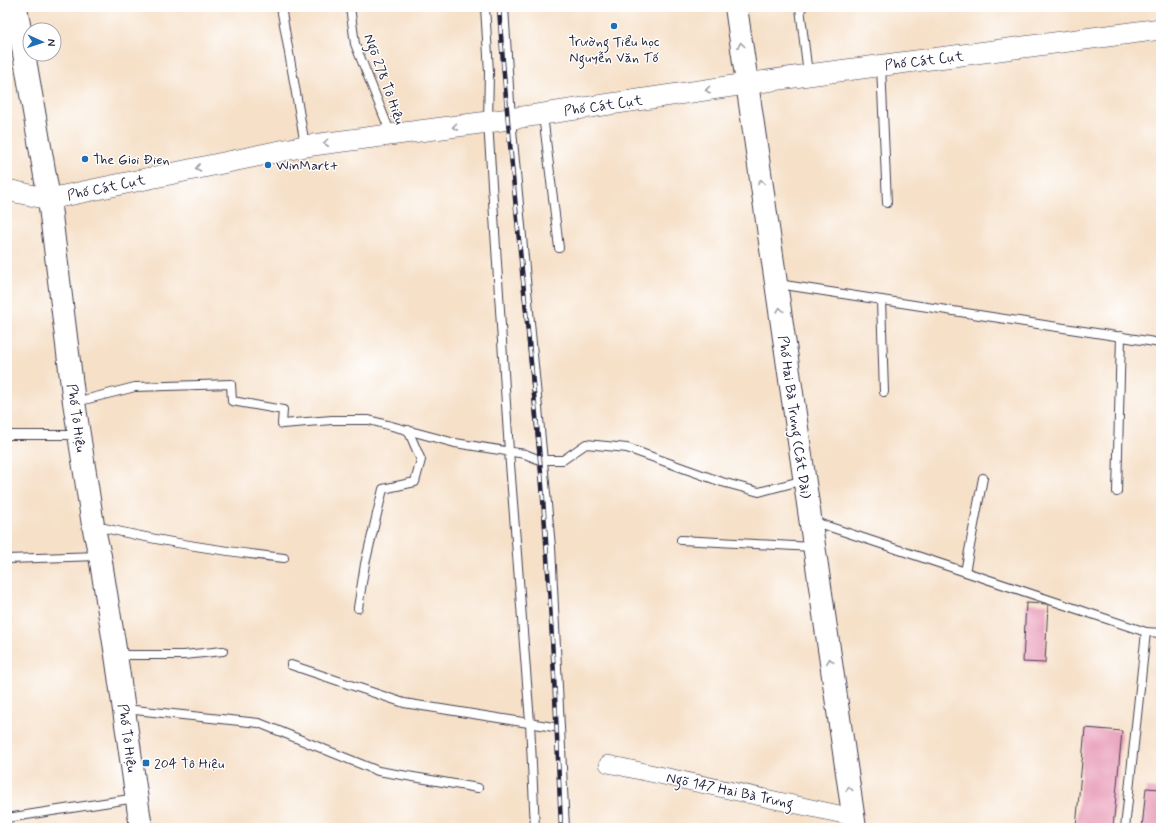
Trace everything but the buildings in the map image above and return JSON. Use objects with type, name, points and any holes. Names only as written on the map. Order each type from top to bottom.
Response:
[{"type":"main road","name":"Phố Hai Bà Trưng (Cát Dài)","points":[[736,7],[854,822]]},
{"type":"main road","name":"Phố Tô Hiệu","points":[[13,14],[49,199],[74,402],[93,525],[100,556],[116,655],[141,828]]},
{"type":"street","name":"Phố Cát Cụt","points":[[49,199],[305,146],[511,119],[808,75],[1161,29]]},
{"type":"street","points":[[7,190],[49,199]]},
{"type":"street","name":"Ngõ 147 Hai Bà Trưng","points":[[608,764],[854,822]]},
{"type":"lane","points":[[281,7],[305,146]]},
{"type":"lane","name":"Ngõ 278 Tô Hiệu","points":[[350,7],[355,44],[392,135]]},
{"type":"lane","points":[[485,7],[489,72],[488,122],[509,451],[530,722],[535,828]]},
{"type":"lane","points":[[504,7],[511,119],[551,547],[565,828]]},
{"type":"lane","points":[[803,7],[800,8],[808,75]]},
{"type":"lane","points":[[881,66],[887,203]]},
{"type":"lane","points":[[543,114],[559,248]]},
{"type":"lane","points":[[776,284],[1161,343]]},
{"type":"lane","points":[[881,300],[884,392]]},
{"type":"lane","points":[[1117,492],[1121,336]]},
{"type":"lane","points":[[74,402],[135,387],[231,384],[232,401],[283,410],[282,424],[332,420],[369,420],[455,443],[509,451],[543,460],[563,460],[586,444],[627,448],[722,482],[759,492],[804,480]]},
{"type":"lane","points":[[358,608],[365,564],[383,489],[415,482],[421,460],[408,430]]},
{"type":"lane","points":[[7,435],[79,435]]},
{"type":"lane","points":[[965,572],[983,478]]},
{"type":"lane","points":[[810,521],[1146,632],[1161,633]]},
{"type":"lane","points":[[93,525],[126,534],[214,550],[284,558]]},
{"type":"lane","points":[[681,540],[814,547]]},
{"type":"lane","points":[[7,560],[100,556]]},
{"type":"lane","points":[[1125,828],[1146,632]]},
{"type":"lane","points":[[116,655],[184,655],[223,650]]},
{"type":"lane","points":[[292,665],[404,703],[560,728]]},
{"type":"lane","points":[[124,708],[259,723],[378,771],[478,788]]},
{"type":"lane","points":[[7,818],[136,798]]},
{"type":"railway","points":[[499,7],[508,121],[544,506],[561,828]]},
{"type":"place","name":"Trường Tiểu học Nguyễn Văn Tố","points":[[614,26]]},
{"type":"place","name":"The Gioi Đien","points":[[85,159]]},
{"type":"place","name":"WinMart+","points":[[268,165]]},
{"type":"place","name":"204 Tô Hiệu","points":[[146,763]]}]
